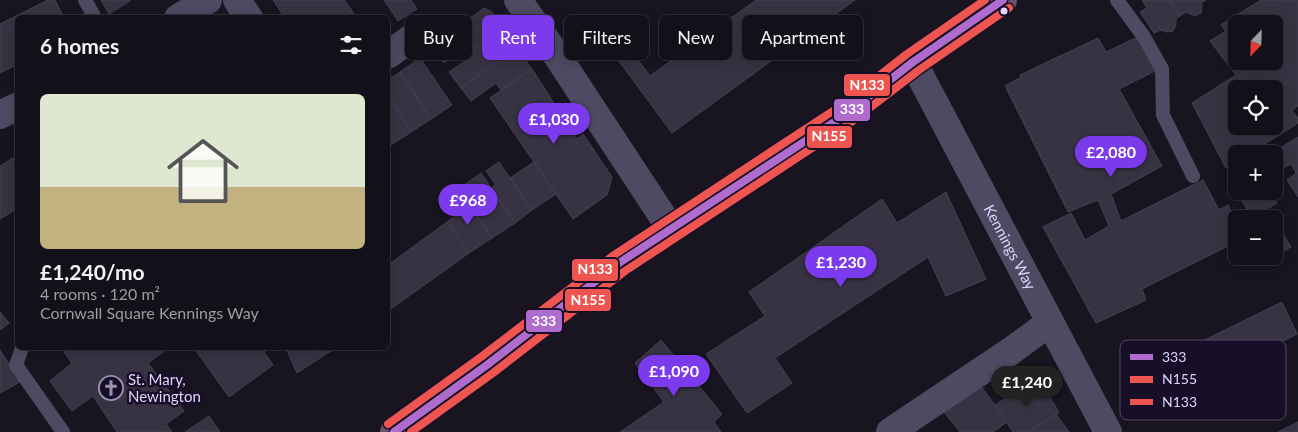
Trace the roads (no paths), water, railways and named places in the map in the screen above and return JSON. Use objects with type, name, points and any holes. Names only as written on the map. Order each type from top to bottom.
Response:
[{"type":"highway","points":[[394,432],[487,366],[619,263],[845,115],[912,62],[1003,0]]},
{"type":"street","points":[[183,15],[208,0]]},
{"type":"street","points":[[237,0],[247,15]]},
{"type":"street","points":[[518,0],[556,54],[671,229]]},
{"type":"street","points":[[390,54],[405,43]]},
{"type":"street","name":"Kennings Way","points":[[912,62],[1108,432]]},
{"type":"street","points":[[0,115],[15,108]]},
{"type":"street","points":[[890,432],[1011,351],[1049,323]]},
{"type":"lane","points":[[85,0],[93,15]]},
{"type":"lane","points":[[1117,0],[1144,37],[1162,70],[1163,115],[1193,176]]},
{"type":"lane","points":[[21,350],[16,365],[63,432]]},
{"type":"place","name":"St. Mary, Newington","points":[[111,388]]}]
